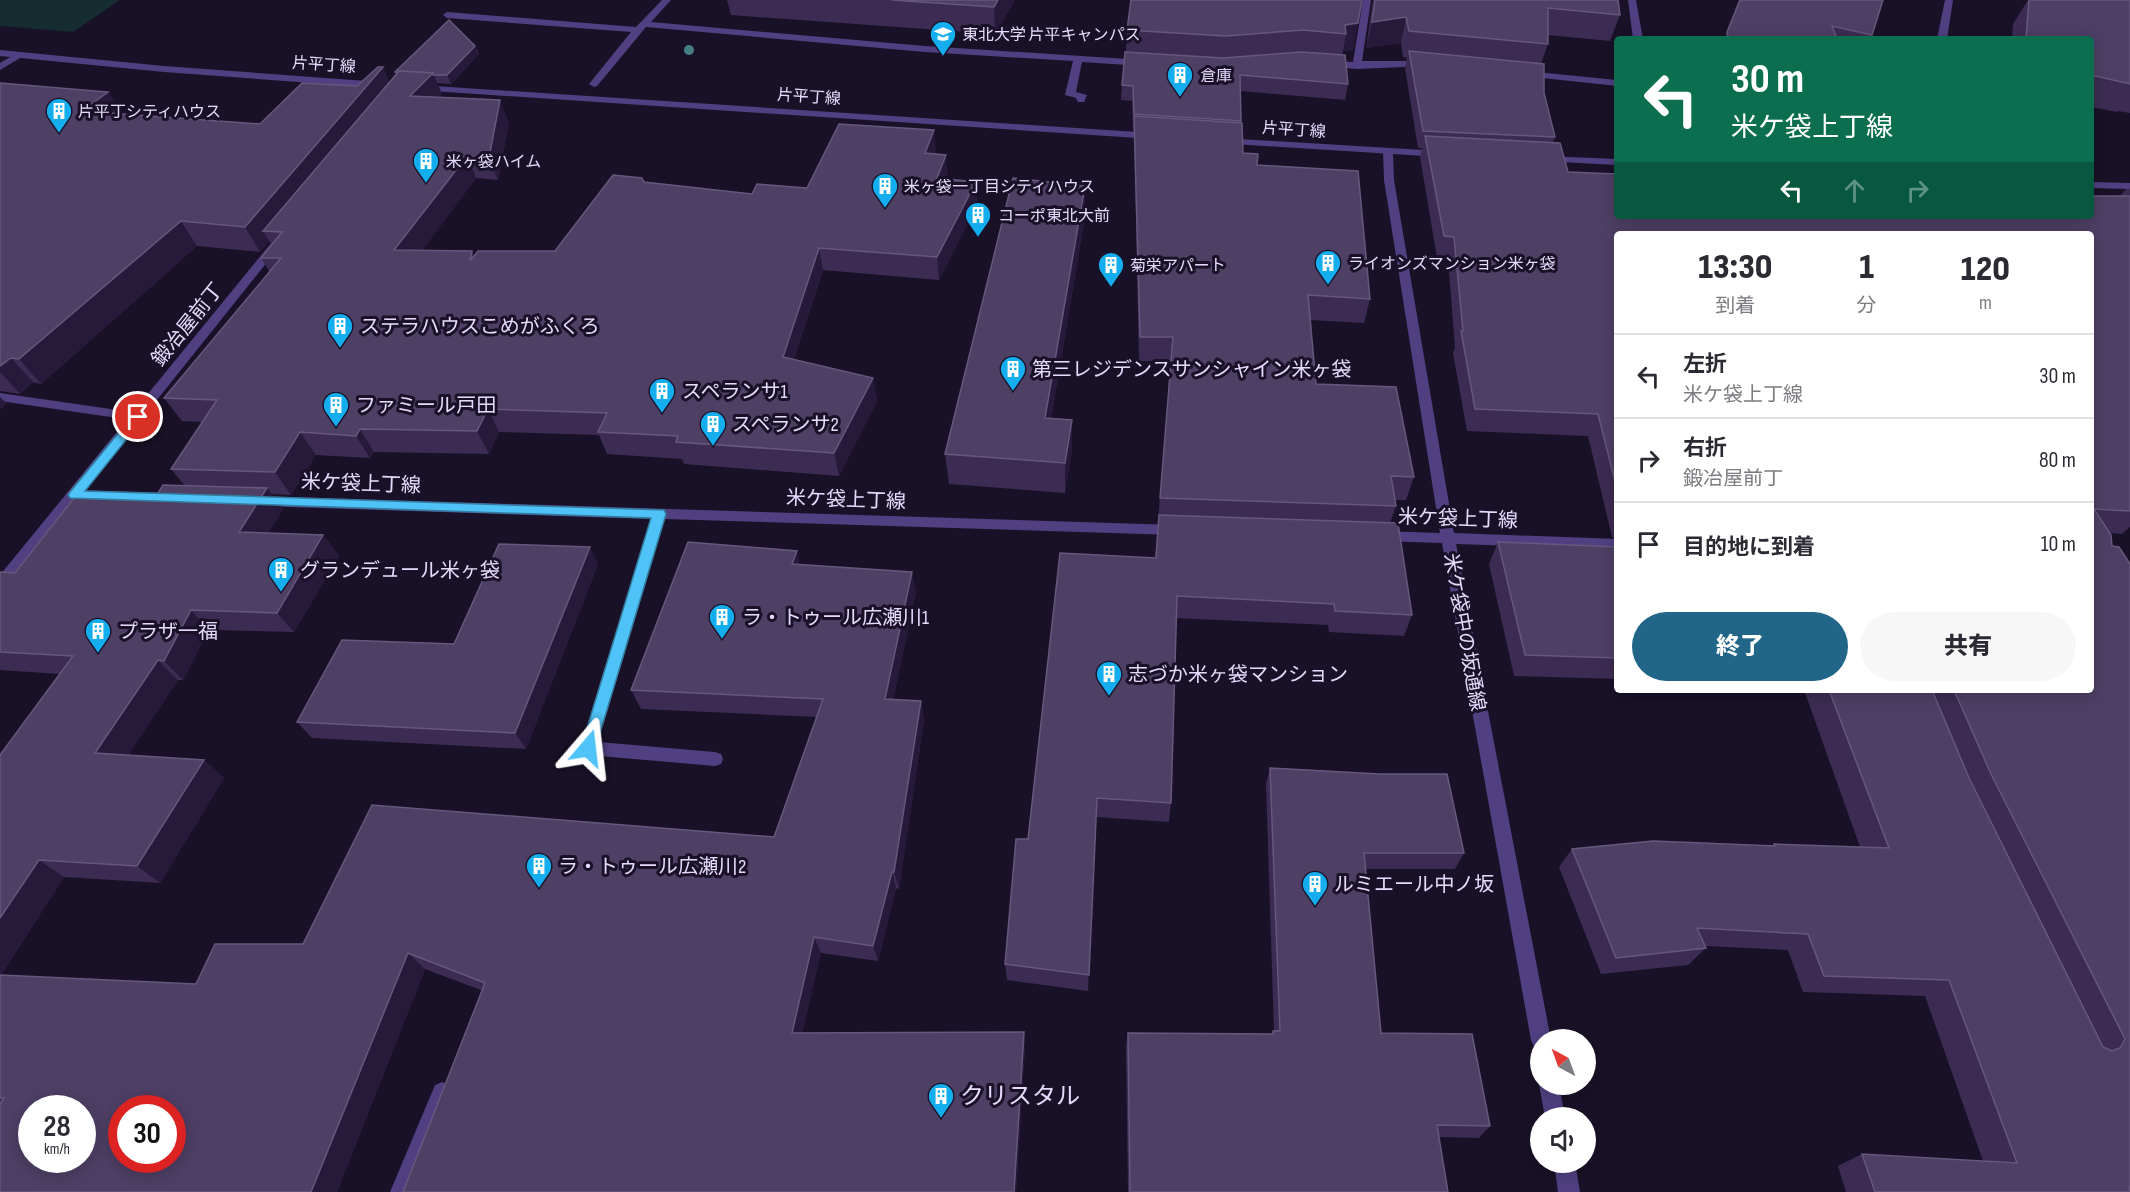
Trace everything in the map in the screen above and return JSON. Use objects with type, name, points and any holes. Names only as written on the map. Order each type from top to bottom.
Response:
[{"type":"street","points":[[594,84],[641,27],[667,0]]},
{"type":"street","points":[[1357,66],[1367,0]]},
{"type":"street","points":[[1632,0],[1638,36]]},
{"type":"street","points":[[1943,36],[1949,0]]},
{"type":"street","points":[[447,15],[1150,64]]},
{"type":"street","name":"片平丁線","points":[[0,53],[164,69],[394,86]]},
{"type":"street","points":[[0,67],[20,55]]},
{"type":"street","points":[[1078,59],[1070,94],[1082,95],[1081,100]]},
{"type":"street","points":[[1311,63],[1357,66],[1398,62],[1433,65]]},
{"type":"street","points":[[1513,73],[1614,83]]},
{"type":"street","name":"片平丁線","points":[[405,87],[1159,136]]},
{"type":"street","name":"片平丁線","points":[[1206,140],[1452,155]]},
{"type":"street","name":"米ケ袋中の坂通線","points":[[1388,152],[1389,180],[1448,538],[1539,1029]]},
{"type":"street","points":[[1533,158],[1614,162]]},
{"type":"street","points":[[2094,185],[2130,186]]},
{"type":"street","name":"鍛冶屋前丁","points":[[0,586],[285,233]]},
{"type":"street","points":[[0,397],[138,417]]},
{"type":"street","points":[[75,495],[190,499]]},
{"type":"street","name":"米ケ袋上丁線","points":[[249,501],[1185,530]]},
{"type":"street","points":[[659,514],[588,748],[715,759]]},
{"type":"street","name":"米ケ袋上丁線","points":[[1364,536],[1614,544]]},
{"type":"street","points":[[401,1192],[442,1092]]},
{"type":"street","points":[[1565,1173],[1569,1192]]},
{"type":"green space","points":[[0,0],[120,0],[73,32],[0,26]]},
{"type":"building","points":[[892,0],[998,0],[994,7]]},
{"type":"building","points":[[1131,0],[1362,0],[1358,23],[1345,25],[1346,34],[1303,30],[1225,36],[1127,30]]},
{"type":"building","points":[[1375,0],[1618,0],[1620,15],[1548,8],[1548,44],[1409,31],[1406,17],[1372,22]]},
{"type":"building","points":[[1740,0],[1883,0],[1872,35],[1832,26],[1836,36],[1728,36],[1727,32]]},
{"type":"building","points":[[2029,0],[2130,0],[2130,84],[2094,76],[2094,36],[2026,36]]},
{"type":"building","points":[[449,20],[475,46],[447,75],[395,72]]},
{"type":"building","points":[[1409,51],[1544,64],[1544,93],[1555,137],[1423,131]]},
{"type":"building","points":[[1125,52],[1223,58],[1301,52],[1345,55],[1348,84],[1240,75],[1241,121],[1134,114],[1133,86],[1122,85]]},
{"type":"building","points":[[378,67],[383,67],[245,227],[181,221],[19,359],[11,358],[0,366],[0,83],[108,92],[82,111],[260,124],[302,83],[357,86]]},
{"type":"building","points":[[399,71],[433,73],[410,96],[500,100],[489,158],[467,156],[394,250],[472,251],[470,261],[478,251],[555,251],[613,175],[642,178],[644,182],[752,194],[757,184],[807,188],[839,124],[934,130],[925,153],[946,155],[937,178],[976,182],[937,257],[819,248],[783,357],[873,378],[834,453],[676,442],[678,436],[598,432],[607,413],[488,409],[477,431],[360,429],[356,436],[300,432],[275,472],[171,469],[217,400],[164,398],[281,258],[261,258],[282,232],[263,231]]},
{"type":"building","points":[[1134,116],[1242,123],[1243,153],[1258,154],[1257,165],[1358,171],[1370,299],[1308,295],[1316,384],[1396,387],[1414,477],[1391,476],[1396,506],[1160,498],[1173,337],[1140,337]]},
{"type":"building","points":[[1425,136],[1560,143],[1568,172],[1614,174],[1614,219],[2094,219],[2094,196],[2130,196],[2130,511],[2094,509],[2094,231],[1614,231],[1614,477],[1598,414],[1475,409],[1461,331],[1463,331],[1454,237],[1444,236]]},
{"type":"building","points":[[1013,178],[1085,186],[1045,418],[1072,420],[1065,463],[945,454]]},
{"type":"building","points":[[163,485],[267,488],[239,532],[323,535],[277,613],[191,610],[164,661],[158,660],[95,753],[204,760],[137,866],[39,860],[0,918],[0,755],[73,656],[0,652],[0,572],[15,573],[74,498],[153,501]]},
{"type":"building","points":[[2094,509],[2111,535],[2112,546],[2119,547],[2130,564],[2130,1192],[1875,1192],[1862,1154],[2017,1163],[1949,980],[1824,976],[1808,934],[1697,928],[1706,948],[1616,958],[1572,849],[1653,841],[1889,848],[1830,693],[1933,693],[1969,778],[2103,1047],[2112,1051],[2120,1048],[2125,1039],[1991,774],[1955,693],[2094,693]]},
{"type":"building","points":[[1159,515],[1398,523],[1412,615],[1335,611],[1334,604],[1177,596],[1171,803],[1097,798],[1089,975],[1005,964],[1016,839],[1028,839],[1060,553],[1156,558]]},
{"type":"building","points":[[688,542],[797,551],[792,564],[912,572],[885,699],[921,701],[894,872],[892,872],[873,946],[814,937],[792,1033],[1024,1032],[1014,1192],[403,1192],[485,983],[408,953],[311,1192],[0,1192],[0,1104],[4,1098],[0,1098],[0,975],[196,984],[215,944],[303,944],[372,805],[774,837],[823,699],[631,690]]},
{"type":"building","points":[[1498,542],[1614,547],[1614,658],[1525,655]]},
{"type":"building","points":[[499,544],[590,547],[515,733],[297,722],[342,640],[454,644]]},
{"type":"building","points":[[1270,768],[1380,774],[1447,774],[1464,853],[1364,853],[1381,1033],[1472,1034],[1490,1126],[1437,1125],[1448,1192],[1130,1192],[1128,1033],[1273,1034],[1273,1031],[1280,1031]]},
{"type":"place","name":"東北大学 片平キャンパス","points":[[943,57]]},
{"type":"place","name":"倉庫","points":[[1180,98]]},
{"type":"place","name":"片平丁シティハウス","points":[[59,134]]},
{"type":"place","name":"米ヶ袋ハイム","points":[[426,184]]},
{"type":"place","name":"米ヶ袋一丁目シティハウス","points":[[885,209]]},
{"type":"place","name":"コーポ東北大前","points":[[978,238]]},
{"type":"place","name":"ライオンズマンション米ヶ袋","points":[[1328,286]]},
{"type":"place","name":"菊栄アパート","points":[[1111,288]]},
{"type":"place","name":"ステラハウスこめがふくろ","points":[[340,349]]},
{"type":"place","name":"第三レジデンスサンシャイン米ヶ袋","points":[[1013,392]]},
{"type":"place","name":"スペランサ1","points":[[662,414]]},
{"type":"place","name":"ファミール戸田","points":[[336,428]]},
{"type":"place","name":"スペランサ2","points":[[713,447]]},
{"type":"place","name":"グランデュール米ヶ袋","points":[[281,593]]},
{"type":"place","name":"ラ・トゥール広瀬川1","points":[[722,640]]},
{"type":"place","name":"プラザ一福","points":[[98,654]]},
{"type":"place","name":"志づか米ヶ袋マンション","points":[[1109,697]]},
{"type":"place","name":"ラ・トゥール広瀬川2","points":[[539,889]]},
{"type":"place","name":"ルミエール中ノ坂","points":[[1315,907]]},
{"type":"place","name":"クリスタル","points":[[941,1119]]},
{"type":"route","points":[[138,417],[75,495],[659,514],[588,748]]}]
